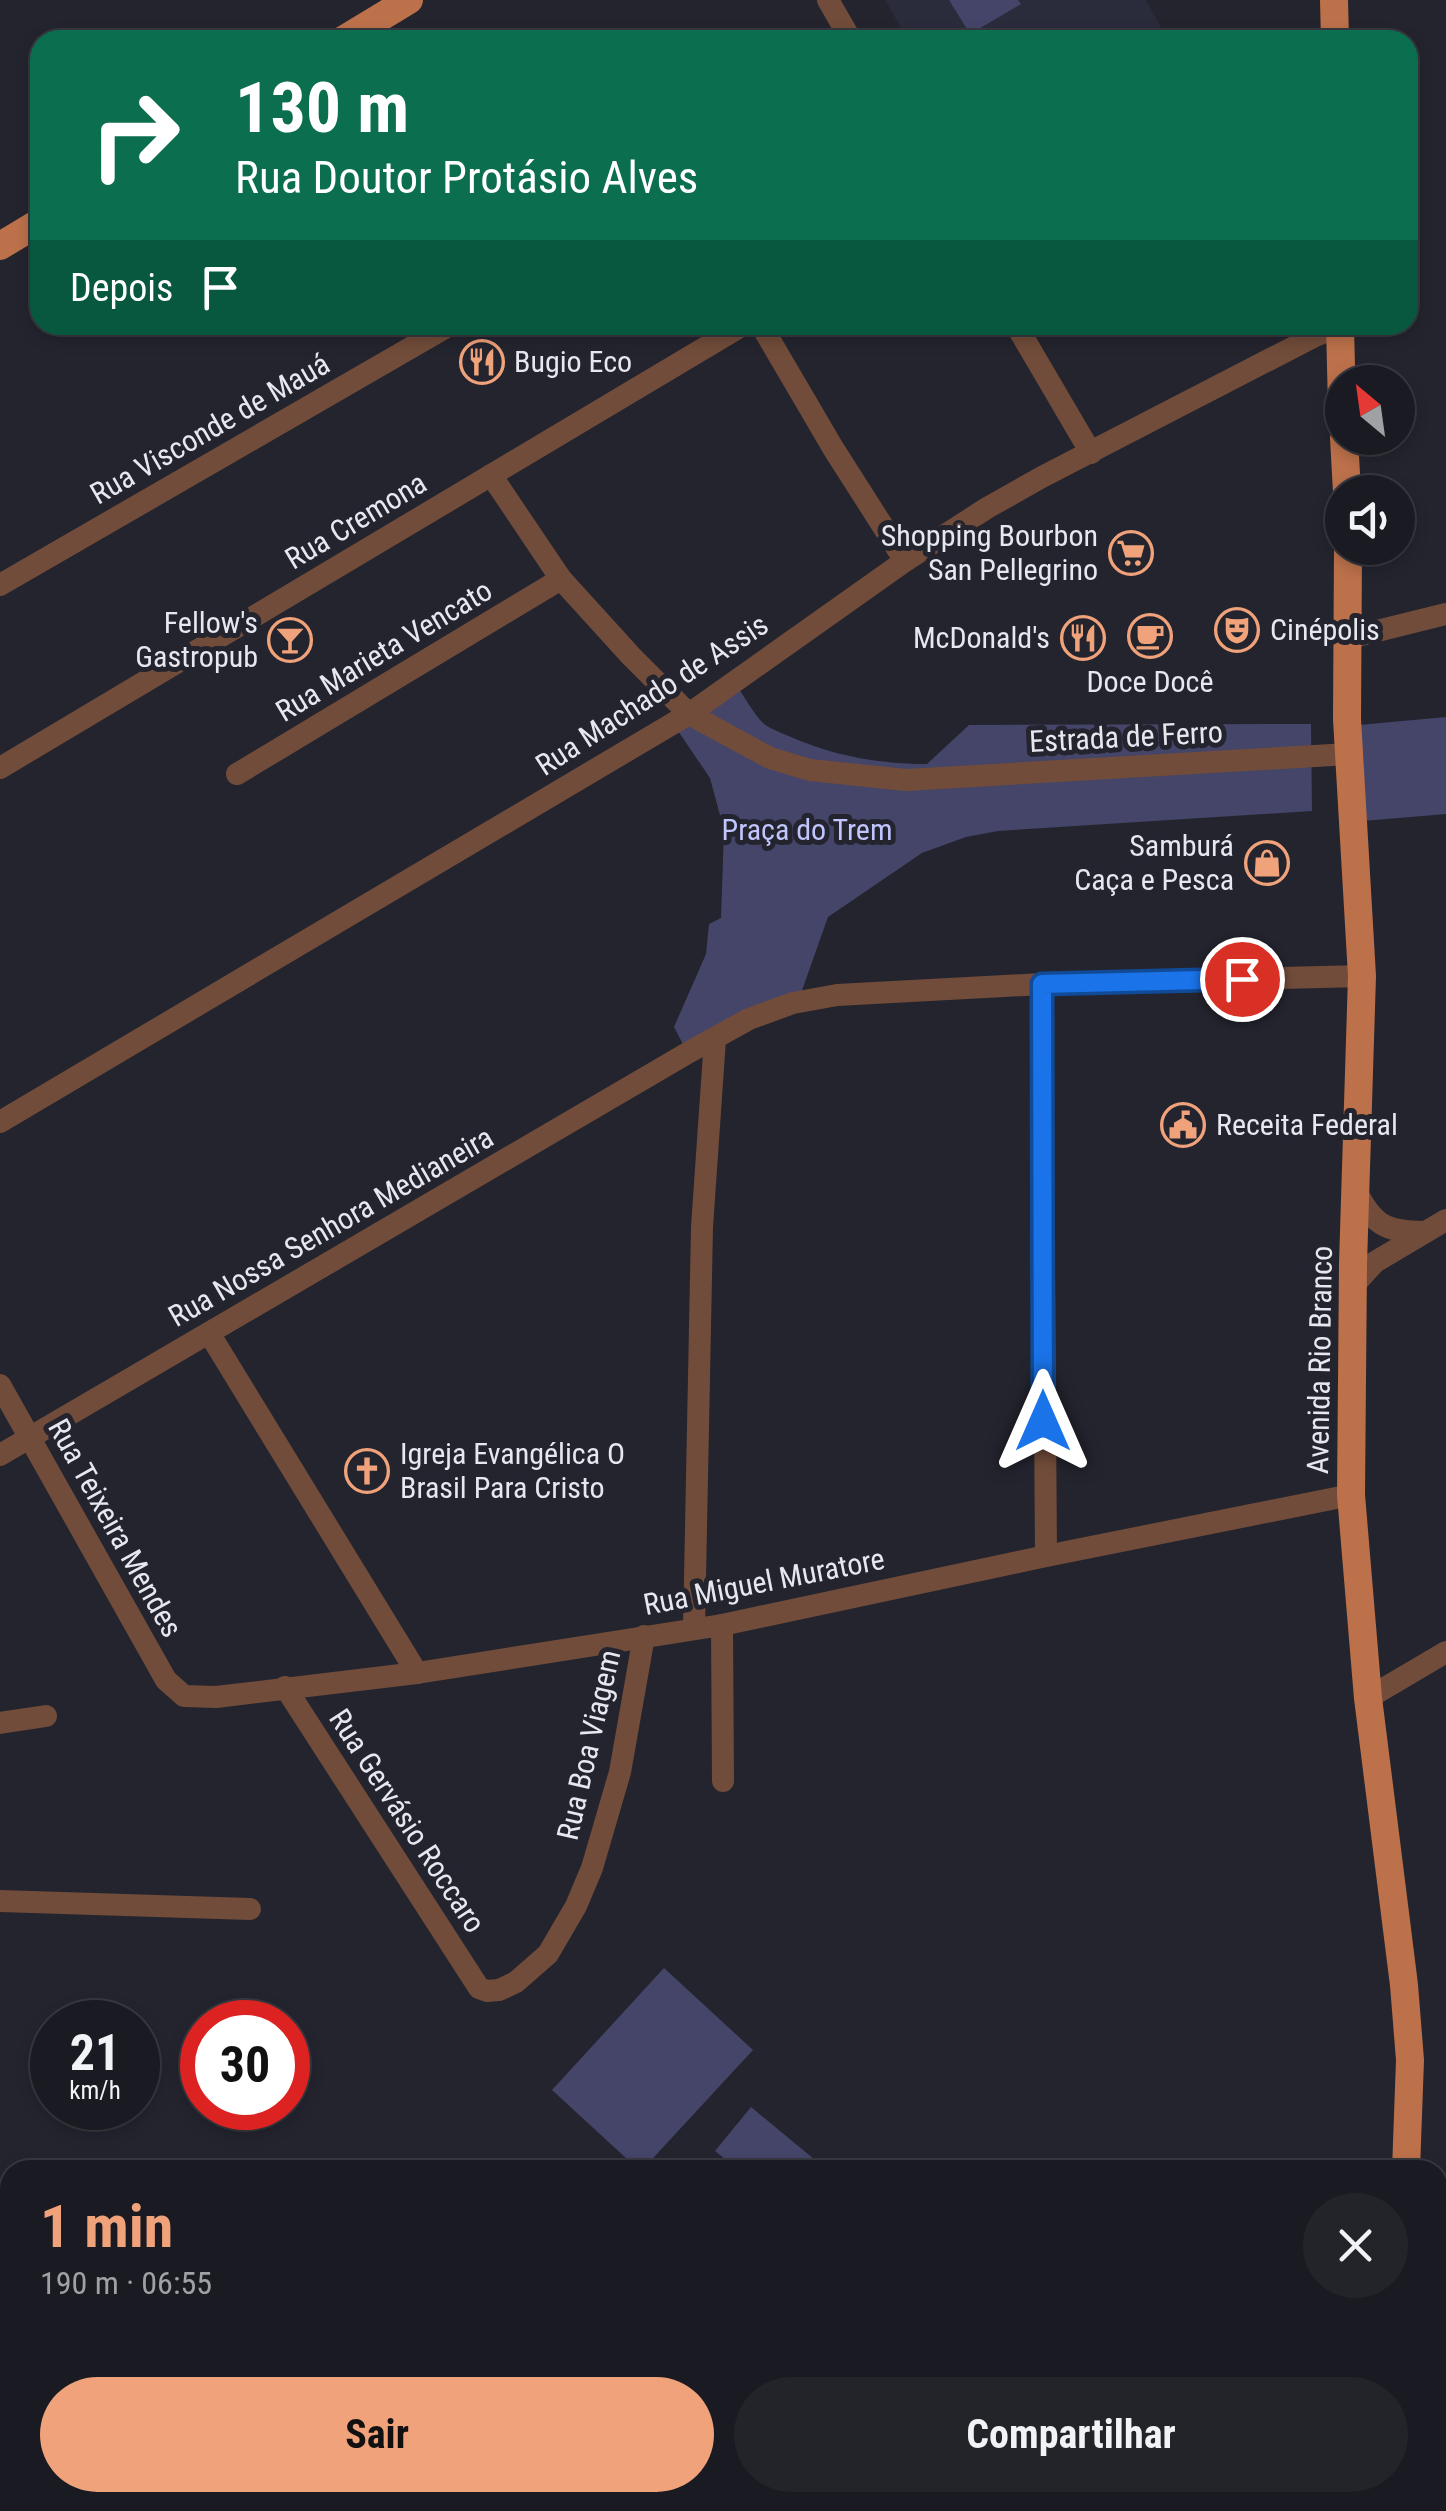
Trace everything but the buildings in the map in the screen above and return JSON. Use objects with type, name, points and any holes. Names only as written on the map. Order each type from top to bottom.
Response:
[{"type":"main road","points":[[360,30],[409,0]]},
{"type":"main road","points":[[1334,0],[1335,30]]},
{"type":"main road","points":[[0,246],[30,228]]},
{"type":"main road","points":[[1340,335],[1341,365]]},
{"type":"main road","name":"Avenida Rio Branco","points":[[1348,565],[1347,719],[1362,976],[1354,1189],[1351,1495],[1368,1698],[1406,2004],[1410,2060],[1406,2160]]},
{"type":"street","points":[[828,0],[845,30]]},
{"type":"street","name":"Rua Visconde de Mauá","points":[[0,586],[433,335]]},
{"type":"street","name":"Rua Cremona","points":[[0,768],[726,335]]},
{"type":"street","points":[[767,335],[905,561]]},
{"type":"street","points":[[1022,335],[1091,453]]},
{"type":"street","name":"Rua Machado de Assis","points":[[0,1122],[689,714],[905,561],[987,508],[1317,335]]},
{"type":"street","name":"Estrada de Ferro","points":[[491,475],[561,579],[630,656],[689,714],[770,758],[810,770],[906,780],[1349,754]]},
{"type":"street","name":"Rua Marieta Vencato","points":[[238,774],[561,579]]},
{"type":"street","points":[[1349,638],[1446,614]]},
{"type":"street","name":"Rua Nossa Senhora Medianeira","points":[[0,1455],[692,1051],[749,1019],[793,1003],[1042,984],[1362,976]]},
{"type":"street","points":[[1042,984],[1046,1556]]},
{"type":"street","points":[[694,1628],[702,1228],[715,1039]]},
{"type":"street","points":[[1354,1189],[1364,1208],[1384,1226],[1400,1232],[1436,1226]]},
{"type":"street","points":[[1352,1286],[1375,1262],[1436,1226]]},
{"type":"street","points":[[208,1333],[417,1673]]},
{"type":"street","name":"Rua Teixeira Mendes","points":[[0,1385],[166,1680],[184,1696]]},
{"type":"street","name":"Rua Miguel Muratore","points":[[184,1696],[216,1697],[417,1673],[722,1624],[1351,1495]]},
{"type":"street","points":[[722,1624],[723,1781]]},
{"type":"street","name":"Rua Boa Viagem","points":[[479,1988],[499,1990],[516,1982],[548,1954],[576,1906],[592,1868],[620,1772],[644,1636]]},
{"type":"street","points":[[1368,1698],[1446,1652]]},
{"type":"street","name":"Rua Gervásio Roccaro","points":[[286,1687],[479,1988]]},
{"type":"street","points":[[0,1723],[46,1716]]},
{"type":"street","points":[[0,1901],[250,1909]]},
{"type":"shaded area","points":[[885,0],[1146,0],[1162,30],[902,30]]},
{"type":"green space","points":[[949,0],[1018,0],[1021,4],[977,30],[968,30]]},
{"type":"green space","name":"Praça do Trem","points":[[736,685],[759,719],[773,729],[824,749],[892,762],[927,764],[969,725],[1311,724],[1312,811],[998,831],[966,837],[922,853],[828,917],[800,996],[687,1052],[674,1027],[706,954],[709,924],[721,918],[724,830],[710,778],[676,728]]},
{"type":"green space","points":[[1446,717],[1446,814],[1363,821],[1359,725]]},
{"type":"green space","points":[[664,1968],[753,2050],[651,2160],[628,2160],[552,2090]]},
{"type":"green space","points":[[751,2107],[815,2160],[726,2160],[715,2151]]},
{"type":"place","name":"Bugio Eco","points":[[482,362]]},
{"type":"place","name":"Shopping Bourbon San Pellegrino","points":[[1131,553]]},
{"type":"place","name":"Cinépolis","points":[[1237,630]]},
{"type":"place","name":"Doce Docê","points":[[1150,636]]},
{"type":"place","name":"McDonald's","points":[[1083,638]]},
{"type":"place","name":"Fellow's Gastropub","points":[[290,640]]},
{"type":"place","name":"Samburá Caça e Pesca","points":[[1267,863]]},
{"type":"place","name":"Receita Federal","points":[[1183,1125]]},
{"type":"place","name":"Igreja Evangélica O Brasil Para Cristo","points":[[367,1471]]},
{"type":"route","points":[[1043,1421],[1042,984],[1242,979]]}]
